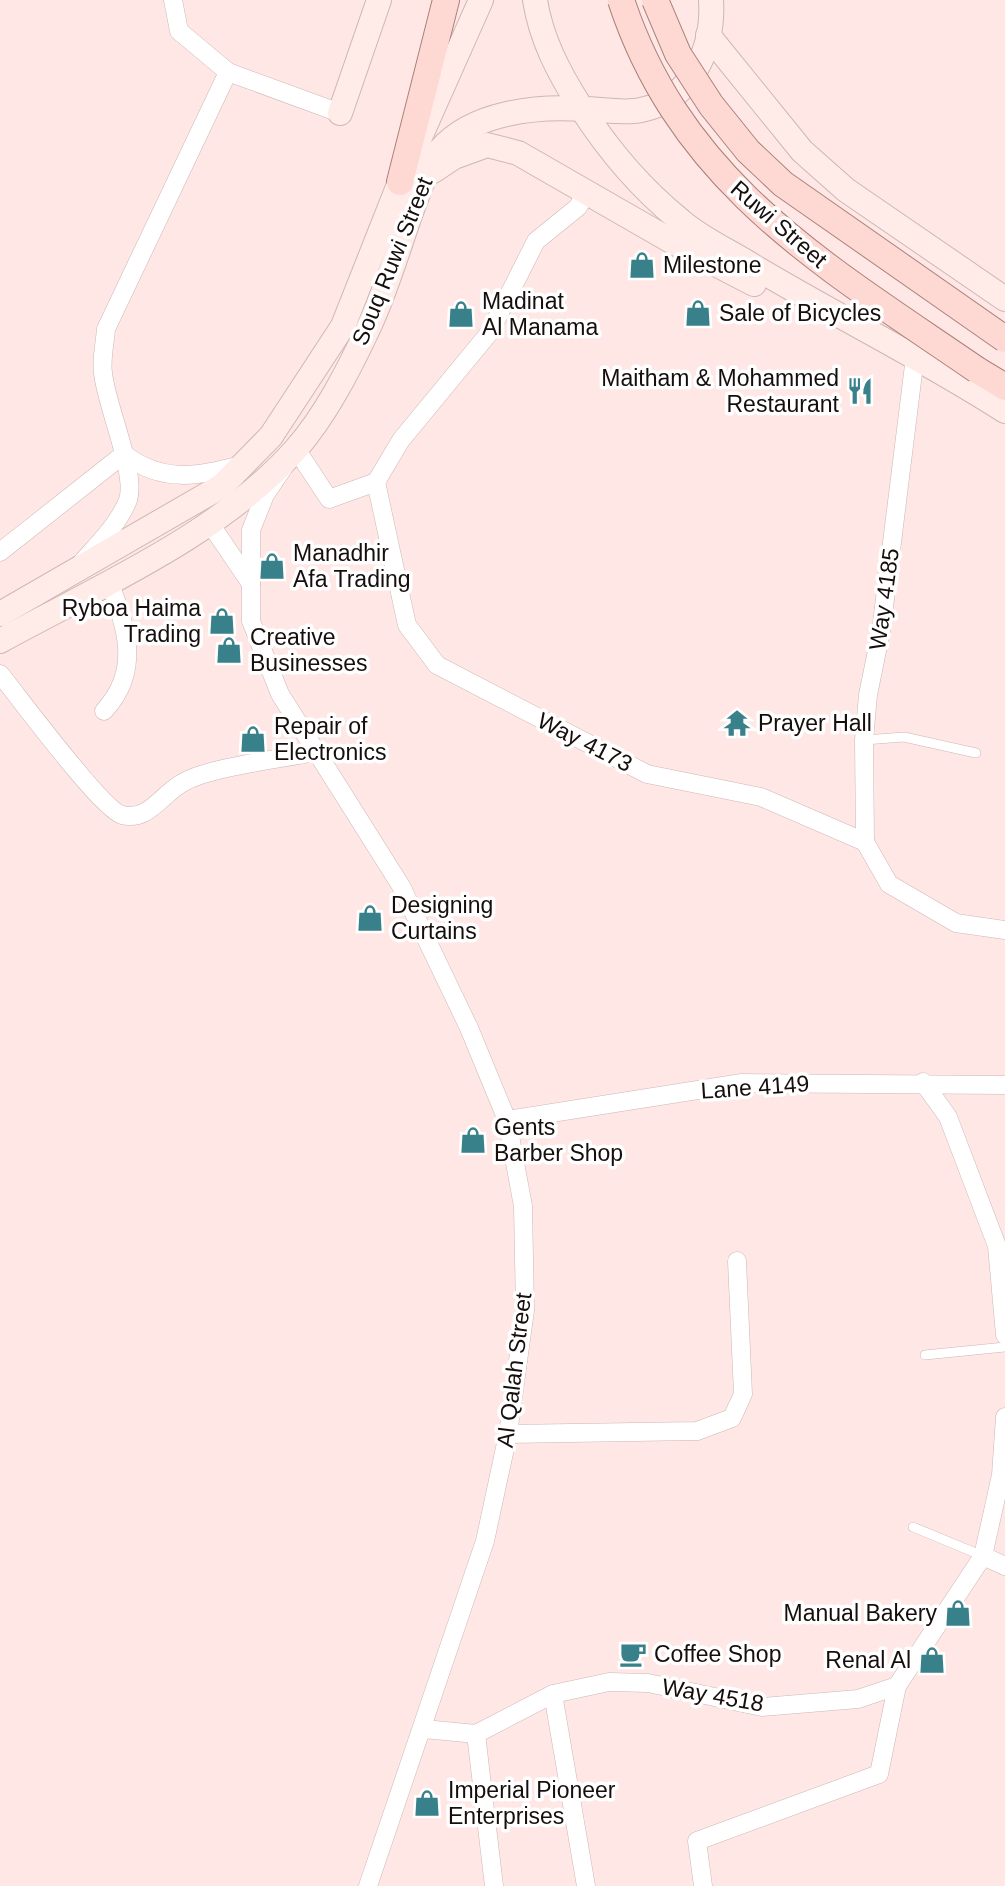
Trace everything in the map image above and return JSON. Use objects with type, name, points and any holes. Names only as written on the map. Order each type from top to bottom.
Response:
[{"type":"main road","points":[[340,113],[379,0]]},
{"type":"main road","points":[[412,180],[446,0]]},
{"type":"main road","name":"Souq Ruwi Street","points":[[2,609],[222,486],[271,436],[343,326],[412,180],[481,0]]},
{"type":"main road","points":[[535,0],[548,47],[601,141],[631,175],[682,223],[827,311],[915,357],[1005,411]]},
{"type":"main road","name":"Ruwi Street","points":[[621,0],[631,29],[666,103],[740,193],[806,252],[1005,387]]},
{"type":"main road","name":"Ruwi Street","points":[[655,0],[678,54],[711,106],[748,151],[793,191],[1005,339]]},
{"type":"main road","name":"Souq Ruwi Street","points":[[0,641],[209,522],[236,504],[296,449],[335,391],[368,329],[412,180],[456,135],[508,113],[581,108],[642,110],[667,100],[687,84],[702,61],[708,35],[711,0]]},
{"type":"main road","points":[[708,35],[802,151],[846,190],[1005,299]]},
{"type":"main road","points":[[412,180],[454,157],[487,145],[518,153],[673,242],[771,293],[827,311]]},
{"type":"street","points":[[173,0],[179,31],[228,72],[340,113]]},
{"type":"street","points":[[74,571],[110,529],[128,499],[128,472],[111,414],[102,370],[106,329],[228,72]]},
{"type":"street","points":[[296,449],[328,499],[376,482],[401,440],[490,332],[536,241],[578,207],[587,191]]},
{"type":"street","name":"Way 4185","points":[[865,842],[864,740],[868,695],[881,631],[915,357]]},
{"type":"street","name":"Al Qalah Street","points":[[296,449],[265,495],[251,530],[251,621],[280,694],[314,752],[401,886],[469,1028],[507,1120],[523,1206],[525,1310],[508,1434],[485,1541],[424,1729],[368,1886]]},
{"type":"street","points":[[124,454],[142,468],[161,475],[213,472],[242,465]]},
{"type":"street","points":[[0,552],[124,454]]},
{"type":"street","name":"Way 4173","points":[[376,482],[407,625],[437,665],[647,774],[761,797],[865,842]]},
{"type":"street","points":[[209,522],[251,584]]},
{"type":"street","points":[[104,711],[124,685],[128,659],[122,617],[109,581]]},
{"type":"street","points":[[0,674],[90,785],[118,815],[134,817],[146,813],[165,794],[195,777],[314,752]]},
{"type":"street","points":[[865,842],[889,884],[956,923],[1005,930]]},
{"type":"street","points":[[923,1082],[948,1117],[998,1246],[1005,1335]]},
{"type":"street","name":"Lane 4149","points":[[507,1120],[742,1083],[923,1082],[1005,1085]]},
{"type":"street","points":[[508,1434],[697,1431],[732,1418],[743,1394],[737,1261]]},
{"type":"street","points":[[703,1886],[697,1841],[879,1773],[897,1686],[983,1556],[1001,1475],[1005,1417]]},
{"type":"street","points":[[983,1556],[1005,1566]]},
{"type":"street","name":"Way 4518","points":[[476,1734],[553,1694],[609,1682],[648,1684],[762,1707],[858,1699],[897,1686]]},
{"type":"street","points":[[553,1694],[586,1886]]},
{"type":"street","points":[[424,1729],[476,1734],[494,1886]]},
{"type":"lane","points":[[864,740],[904,737],[976,753]]},
{"type":"lane","points":[[925,1355],[1005,1347]]},
{"type":"lane","points":[[913,1527],[983,1556]]},
{"type":"place","name":"Milestone","points":[[642,265]]},
{"type":"place","name":"Sale of Bicycles","points":[[698,313]]},
{"type":"place","name":"Madinat Al Manama","points":[[461,314]]},
{"type":"place","name":"Maitham & Mohammed Restaurant","points":[[860,391]]},
{"type":"place","name":"Manadhir Afa Trading","points":[[272,566]]},
{"type":"place","name":"Ryboa Haima Trading","points":[[222,621]]},
{"type":"place","name":"Creative Businesses","points":[[229,650]]},
{"type":"place","name":"Prayer Hall","points":[[737,723]]},
{"type":"place","name":"Repair of Electronics","points":[[253,739]]},
{"type":"place","name":"Designing Curtains","points":[[370,918]]},
{"type":"place","name":"Gents Barber Shop","points":[[473,1140]]},
{"type":"place","name":"Manual Bakery","points":[[958,1613]]},
{"type":"place","name":"Coffee Shop","points":[[633,1654]]},
{"type":"place","name":"Renal Al","points":[[932,1660]]},
{"type":"place","name":"Imperial Pioneer Enterprises","points":[[427,1803]]}]
